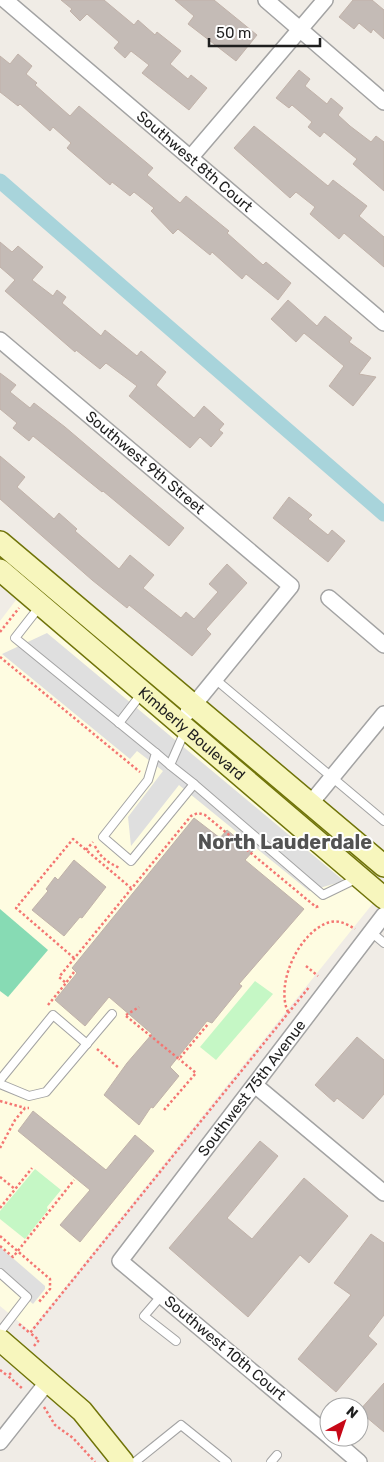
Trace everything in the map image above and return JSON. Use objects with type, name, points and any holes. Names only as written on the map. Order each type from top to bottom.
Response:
[{"type":"street","name":"Southwest 8th Court","points":[[4,0],[384,323]]},
{"type":"street","points":[[266,0],[384,102]]},
{"type":"street","points":[[191,157],[325,0]]},
{"type":"street","name":"Southwest 9th Street","points":[[0,340],[291,586],[215,679]]},
{"type":"street","name":"Kimberly Boulevard","points":[[0,542],[384,866]]},
{"type":"street","name":"Kimberly Boulevard","points":[[0,570],[32,603],[143,692],[384,898]]},
{"type":"street","points":[[329,598],[384,645]]},
{"type":"street","points":[[32,603],[57,604],[65,608],[121,653],[139,659]]},
{"type":"street","points":[[182,726],[194,704],[215,679]]},
{"type":"street","points":[[310,804],[384,714]]},
{"type":"street","name":"Southwest 75th Avenue","points":[[120,1261],[256,1086],[384,916]]},
{"type":"street","points":[[256,1086],[383,1191]]},
{"type":"street","name":"Southwest 10th Court","points":[[120,1261],[319,1428]]},
{"type":"street","points":[[0,1340],[49,1380],[82,1411],[123,1462]]},
{"type":"street","points":[[0,1442],[49,1380]]},
{"type":"street","name":"Southwest 10th Court","points":[[342,1447],[360,1462]]},
{"type":"lane","points":[[32,603],[15,638],[194,784],[323,895],[360,877]]},
{"type":"lane","points":[[215,679],[384,821]]},
{"type":"lane","points":[[119,723],[143,692]]},
{"type":"lane","points":[[170,766],[182,726]]},
{"type":"lane","points":[[156,753],[148,780],[103,837],[131,861],[194,784]]},
{"type":"lane","points":[[372,932],[384,943]]},
{"type":"lane","points":[[87,1044],[53,1015],[0,1082],[29,1096],[46,1092],[87,1044],[112,1014]]},
{"type":"lane","points":[[0,1273],[27,1297],[0,1332]]},
{"type":"lane","points":[[162,1295],[144,1316],[176,1341]]},
{"type":"lane","points":[[135,1462],[181,1425],[227,1462]]},
{"type":"lane","points":[[271,1462],[277,1455]]},
{"type":"path","points":[[0,632],[32,603]]},
{"type":"path","points":[[0,657],[148,780]]},
{"type":"path","points":[[66,983],[59,977],[145,871],[192,816],[198,813],[205,815]]},
{"type":"path","points":[[86,850],[97,837]]},
{"type":"path","points":[[74,958],[16,908],[73,839],[131,888]]},
{"type":"path","points":[[141,868],[145,871]]},
{"type":"path","points":[[288,1012],[283,995],[284,984],[290,963],[300,948],[320,926],[330,922],[339,921],[355,928]]},
{"type":"path","points":[[306,966],[318,976]]},
{"type":"path","points":[[53,1015],[46,1007],[74,972]]},
{"type":"path","points":[[126,1016],[196,1073],[164,1110]]},
{"type":"path","points":[[179,1059],[208,1024]]},
{"type":"path","points":[[0,1101],[25,1108]]},
{"type":"path","points":[[0,1208],[32,1168]]},
{"type":"path","points":[[0,1177],[15,1190]]},
{"type":"path","points":[[0,1246],[13,1257],[74,1180]]},
{"type":"path","points":[[0,1236],[50,1279],[50,1289],[35,1306]]},
{"type":"path","points":[[20,1319],[21,1326]]},
{"type":"path","points":[[0,1370],[8,1376]]},
{"type":"shaded area","points":[[16,600],[374,902],[30,1331],[0,1306],[0,621]]},
{"type":"shaded area","points":[[47,633],[344,881],[309,891],[179,785],[131,846],[128,817],[163,771],[137,751],[130,759],[2,654]]},
{"type":"shaded area","points":[[0,1247],[45,1286],[45,1289],[33,1304],[0,1275]]},
{"type":"green space","points":[[0,909],[48,950],[8,997],[0,991]]},
{"type":"green space","points":[[255,981],[273,994],[216,1060],[200,1047]]},
{"type":"green space","points":[[35,1169],[61,1190],[25,1239],[0,1219],[0,1211]]},
{"type":"building","points":[[61,0],[104,0],[134,25],[138,20],[155,35],[157,32],[181,51],[170,64],[188,79],[191,75],[207,88],[189,110],[142,73],[149,65],[131,51],[125,58],[114,48],[119,42],[87,14],[80,21],[70,11],[72,9]]},
{"type":"building","points":[[175,0],[214,0],[257,35],[236,61],[188,24],[194,16]]},
{"type":"building","points":[[353,0],[372,0],[384,10],[384,39],[373,29],[371,33],[359,23],[354,29],[339,17]]},
{"type":"building","points":[[18,54],[32,66],[26,74],[37,83],[35,85],[70,116],[79,106],[153,168],[147,175],[180,203],[186,196],[229,231],[227,233],[263,265],[266,262],[291,283],[278,300],[246,274],[242,279],[212,252],[210,255],[178,229],[173,234],[151,211],[154,208],[134,192],[130,196],[112,182],[110,185],[67,148],[71,143],[53,127],[50,131],[20,104],[18,106],[0,92],[0,56],[10,64]]},
{"type":"building","points":[[299,70],[310,79],[305,86],[327,104],[331,98],[343,108],[338,115],[350,126],[371,142],[376,136],[384,142],[384,191],[353,164],[357,159],[324,132],[320,137],[308,127],[312,122],[292,105],[289,108],[276,98]]},
{"type":"building","points":[[254,126],[328,186],[333,180],[367,206],[359,216],[384,237],[384,267],[344,233],[339,239],[310,214],[315,207],[296,192],[290,198],[234,148]]},
{"type":"building","points":[[0,242],[12,252],[18,246],[43,267],[32,280],[53,296],[57,290],[66,297],[62,303],[101,336],[105,330],[137,356],[141,351],[166,372],[156,385],[194,418],[204,406],[224,424],[219,430],[223,433],[211,447],[200,437],[190,448],[129,396],[137,386],[106,363],[100,369],[76,350],[75,352],[5,291],[15,280],[0,267]]},
{"type":"building","points":[[288,300],[317,326],[325,316],[352,338],[349,342],[371,358],[359,374],[376,377],[353,406],[329,386],[344,366],[304,333],[296,342],[271,319]]},
{"type":"building","points":[[0,373],[16,385],[10,392],[30,408],[34,403],[65,427],[184,528],[169,546],[33,436],[29,441],[13,428],[17,423],[0,409]]},
{"type":"building","points":[[0,456],[25,477],[17,487],[54,519],[59,513],[77,529],[75,531],[119,569],[130,555],[154,575],[143,588],[181,618],[186,612],[194,619],[218,592],[209,584],[227,564],[247,583],[206,629],[211,634],[192,656],[129,605],[127,608],[92,580],[0,499]]},
{"type":"building","points":[[289,497],[312,515],[308,519],[328,535],[332,530],[345,541],[328,562],[273,518]]},
{"type":"building","points":[[194,818],[220,838],[227,830],[253,851],[245,860],[304,909],[239,984],[242,986],[212,1023],[207,1021],[170,1067],[179,1076],[153,1108],[151,1107],[139,1125],[104,1095],[127,1063],[152,1034],[109,997],[85,1026],[55,1000],[77,973],[72,968]]},
{"type":"building","points":[[74,860],[106,887],[82,918],[80,917],[64,936],[32,910],[48,891],[46,889],[55,877],[58,880]]},
{"type":"building","points":[[357,1037],[384,1060],[384,1094],[363,1119],[337,1098],[334,1102],[315,1085]]},
{"type":"building","points":[[33,1111],[106,1170],[135,1135],[154,1151],[80,1242],[60,1225],[90,1190],[18,1131]]},
{"type":"building","points":[[260,1141],[278,1156],[227,1218],[252,1239],[304,1178],[348,1216],[309,1263],[300,1255],[248,1317],[169,1248]]},
{"type":"building","points":[[371,1234],[384,1243],[384,1315],[368,1336],[377,1344],[336,1392],[298,1359],[351,1295],[334,1283]]},
{"type":"building","points":[[384,1383],[384,1432],[369,1419],[369,1400]]},
{"type":"waterway","points":[[0,181],[384,514]]},
{"type":"district","name":"North Lauderdale","points":[[285,842]]}]
